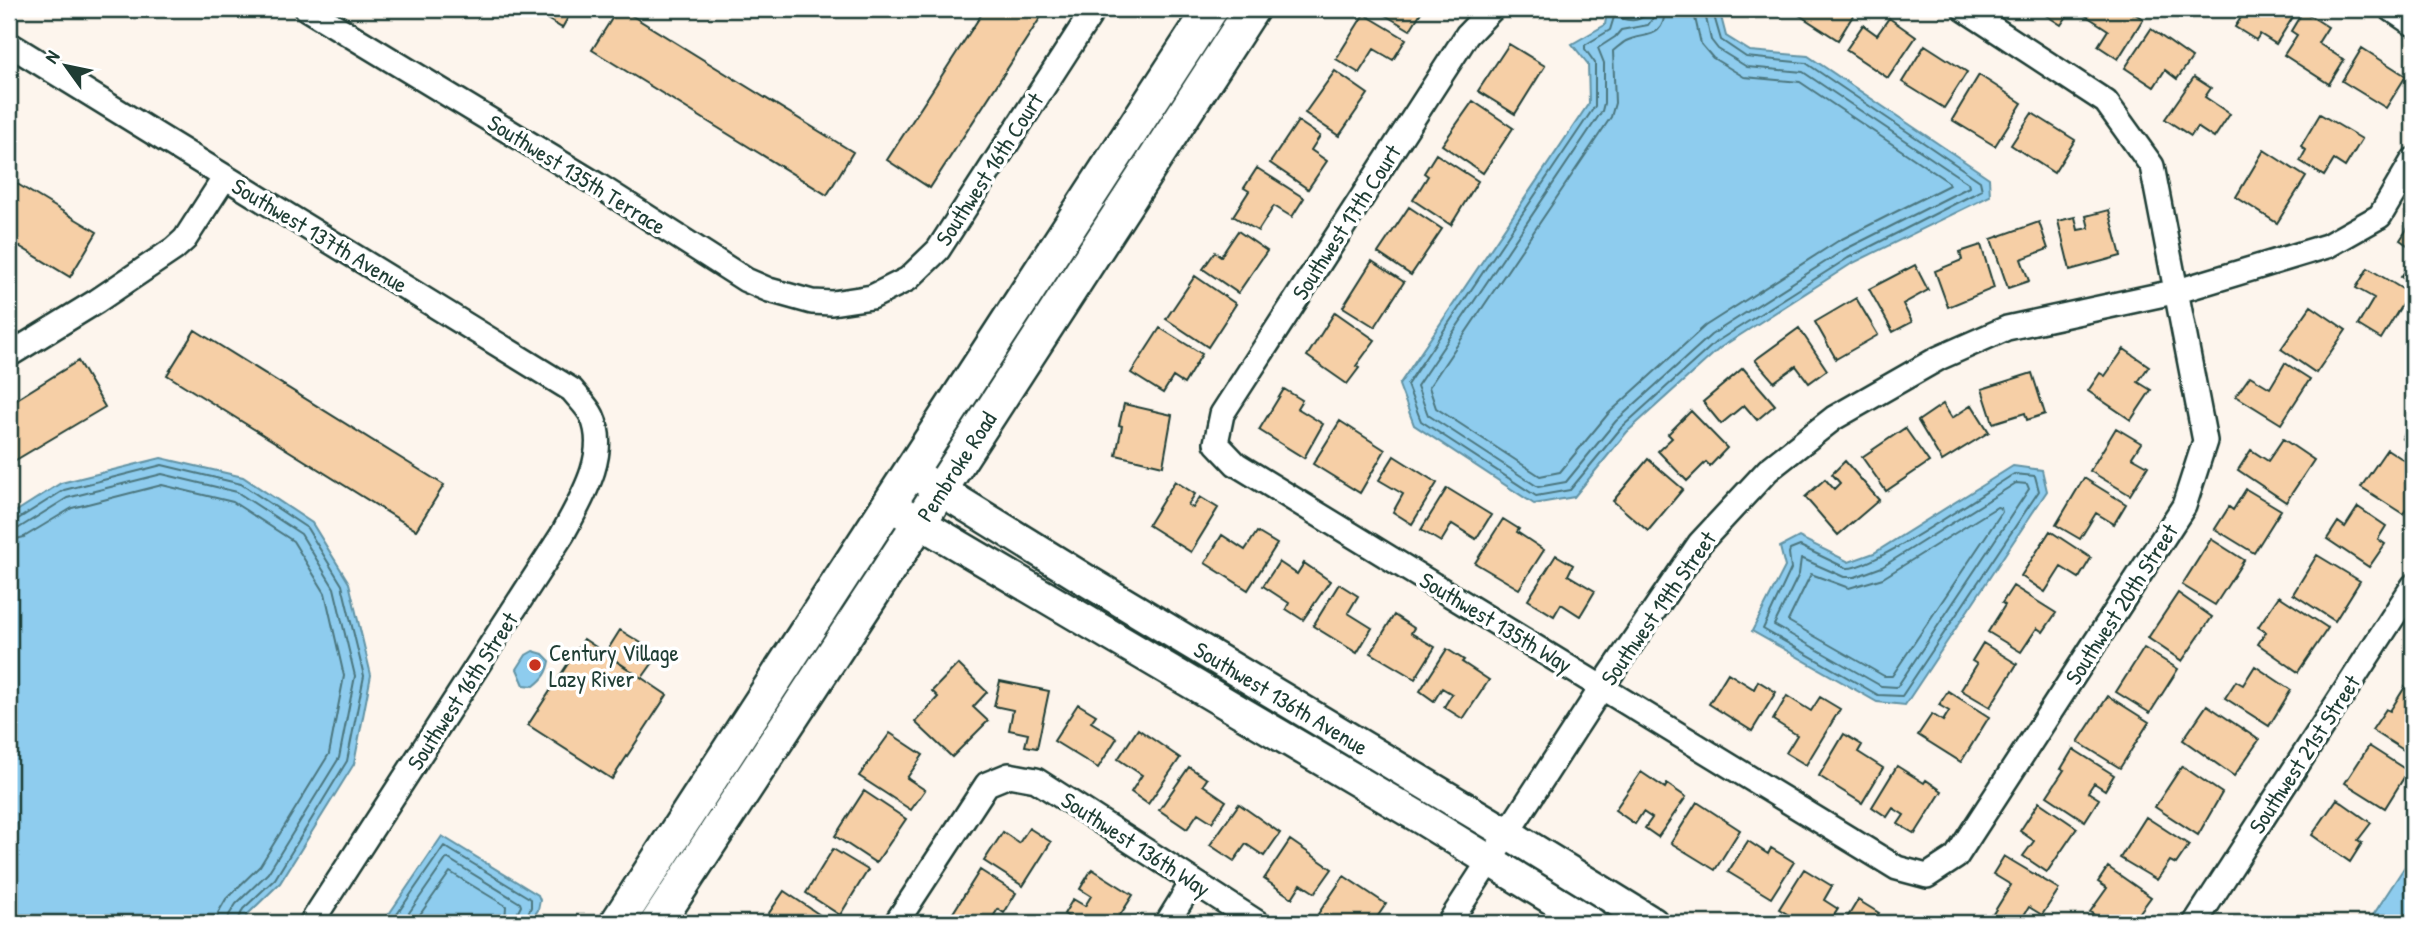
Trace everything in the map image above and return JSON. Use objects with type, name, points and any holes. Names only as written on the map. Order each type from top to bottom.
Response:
[{"type":"main road","name":"Pembroke Road","points":[[617,923],[1211,9]]},
{"type":"main road","name":"Pembroke Road","points":[[657,923],[1252,9]]},
{"type":"street","name":"Southwest 135th Terrace","points":[[307,9],[599,186],[747,280],[769,290],[812,302],[858,300]]},
{"type":"street","name":"Southwest 16th Court","points":[[858,300],[872,297],[908,279],[937,250],[1094,9]]},
{"type":"street","name":"Southwest 17th Court","points":[[1216,443],[1222,414],[1466,35],[1492,9]]},
{"type":"street","name":"Southwest 20th Street","points":[[1927,876],[1956,857],[2184,506],[2205,440],[2152,166],[2106,102],[1964,9]]},
{"type":"street","points":[[2390,9],[2413,24]]},
{"type":"street","name":"Southwest 137th Avenue","points":[[9,44],[572,390],[593,417],[599,451]]},
{"type":"street","name":"Southwest 19th Street","points":[[1449,923],[1602,687],[1700,543],[1768,470],[1834,418],[1939,358],[2007,328],[2178,291],[2327,246],[2380,215],[2413,160]]},
{"type":"street","points":[[9,355],[174,250],[185,239],[225,177]]},
{"type":"street","name":"Southwest 135th Way","points":[[1216,443],[1236,464],[1897,868],[1927,876]]},
{"type":"street","name":"Southwest 16th Street","points":[[311,923],[550,556],[586,490],[599,451]]},
{"type":"street","name":"Southwest 136th Avenue","points":[[909,471],[1653,923]]},
{"type":"street","name":"Southwest 136th Avenue","points":[[888,504],[1591,923]]},
{"type":"street","name":"Southwest 21st Street","points":[[2195,923],[2413,586]]},
{"type":"street","name":"Southwest 136th Way","points":[[895,923],[987,784],[1010,775],[1036,780],[1258,923]]},
{"type":"street","points":[[1167,923],[1194,881]]},
{"type":"water","points":[[1619,9],[1625,15],[1655,9],[1719,9],[1726,36],[1750,51],[1808,56],[1989,178],[1990,196],[1851,264],[1720,348],[1627,432],[1574,497],[1534,504],[1414,425],[1399,385],[1589,103],[1588,64],[1572,44],[1605,25],[1607,11]]},
{"type":"water","points":[[161,458],[243,477],[312,523],[349,583],[371,675],[354,764],[280,883],[242,923],[9,923],[9,516],[61,483]]},
{"type":"water","points":[[2013,466],[2042,470],[2047,491],[1905,705],[1877,702],[1752,631],[1785,567],[1780,547],[1799,537],[1849,562],[1874,553]]},
{"type":"water","name":"Century Village Lazy River","points":[[533,651],[543,654],[550,661],[549,665],[545,675],[534,686],[524,685],[517,669],[526,655]]},
{"type":"water","points":[[442,836],[538,895],[538,910],[529,923],[383,923]]},
{"type":"water","points":[[2413,854],[2413,923],[2368,923]]},
{"type":"building","points":[[531,9],[573,9],[562,28]]},
{"type":"building","points":[[618,9],[853,152],[827,195],[592,50]]},
{"type":"building","points":[[985,9],[1046,9],[930,188],[887,160]]},
{"type":"building","points":[[1375,9],[1423,9],[1410,30]]},
{"type":"building","points":[[1754,9],[1782,9],[1781,16]]},
{"type":"building","points":[[1799,9],[1857,9],[1838,40],[1796,13]]},
{"type":"building","points":[[2043,9],[2072,9],[2061,25],[2041,12]]},
{"type":"building","points":[[2089,9],[2127,9],[2143,19],[2118,59],[2098,46],[2108,30],[2085,15]]},
{"type":"building","points":[[2239,9],[2298,9],[2276,44],[2260,34],[2256,40],[2235,27],[2242,16],[2236,13]]},
{"type":"building","points":[[2303,11],[2328,27],[2318,43],[2344,60],[2329,84],[2284,55],[2297,35],[2291,31]]},
{"type":"building","points":[[1364,14],[1406,39],[1393,60],[1374,49],[1359,73],[1336,59]]},
{"type":"building","points":[[1889,18],[1916,37],[1888,78],[1846,50],[1863,25],[1877,35]]},
{"type":"building","points":[[2151,29],[2192,58],[2177,79],[2165,70],[2154,87],[2125,68]]},
{"type":"building","points":[[1509,44],[1545,66],[1515,114],[1478,91]]},
{"type":"building","points":[[1925,45],[1967,72],[1944,108],[1902,82]]},
{"type":"building","points":[[2362,48],[2406,76],[2386,108],[2342,81]]},
{"type":"building","points":[[1335,71],[1368,94],[1339,136],[1305,113]]},
{"type":"building","points":[[1979,75],[2022,103],[1995,146],[1952,120]]},
{"type":"building","points":[[2194,77],[2211,88],[2205,97],[2230,114],[2214,138],[2197,127],[2191,136],[2165,119]]},
{"type":"building","points":[[1473,101],[1513,128],[1483,173],[1442,145]]},
{"type":"building","points":[[2032,113],[2075,140],[2054,173],[2011,145]]},
{"type":"building","points":[[2320,114],[2362,139],[2345,167],[2334,160],[2324,176],[2300,161],[2306,150],[2301,146]]},
{"type":"building","points":[[1298,121],[1320,136],[1311,150],[1327,161],[1308,189],[1270,163]]},
{"type":"building","points":[[2264,150],[2306,177],[2277,223],[2236,197]]},
{"type":"building","points":[[1436,154],[1478,181],[1451,225],[1413,200],[1428,176],[1424,173]]},
{"type":"building","points":[[1257,168],[1304,198],[1292,217],[1274,206],[1258,231],[1233,216],[1249,191],[1244,188]]},
{"type":"building","points":[[9,179],[97,232],[70,277],[9,240]]},
{"type":"building","points":[[1409,207],[1442,229],[1411,275],[1378,253]]},
{"type":"building","points":[[2109,210],[2121,256],[2070,270],[2058,221],[2075,217],[2078,230],[2089,228],[2086,216]]},
{"type":"building","points":[[2413,220],[2413,249],[2400,240]]},
{"type":"building","points":[[2039,222],[2048,249],[2021,259],[2029,281],[2008,288],[1991,239]]},
{"type":"building","points":[[1238,231],[1267,251],[1238,293],[1203,269],[1215,252],[1221,256]]},
{"type":"building","points":[[1981,245],[1994,288],[1948,307],[1935,271],[1962,260],[1960,252]]},
{"type":"building","points":[[2413,259],[2413,285],[2401,277]]},
{"type":"building","points":[[1372,261],[1404,282],[1375,327],[1343,307]]},
{"type":"building","points":[[1915,265],[1928,290],[1903,304],[1912,322],[1893,332],[1869,289]]},
{"type":"building","points":[[2368,268],[2409,293],[2381,339],[2358,325],[2374,298],[2356,288]]},
{"type":"building","points":[[1195,276],[1236,304],[1208,347],[1166,319]]},
{"type":"building","points":[[1856,298],[1878,335],[1836,359],[1815,322]]},
{"type":"building","points":[[2311,306],[2346,330],[2316,373],[2281,349]]},
{"type":"building","points":[[1335,312],[1375,340],[1347,384],[1307,356]]},
{"type":"building","points":[[1160,328],[1202,354],[1184,384],[1173,377],[1163,393],[1131,373]]},
{"type":"building","points":[[1799,328],[1827,370],[1809,383],[1796,366],[1774,382],[1755,360]]},
{"type":"building","points":[[195,330],[444,485],[416,530],[167,375]]},
{"type":"building","points":[[2124,349],[2149,366],[2138,382],[2151,390],[2131,420],[2088,391],[2100,373],[2105,376]]},
{"type":"building","points":[[78,361],[105,407],[9,464],[9,404]]},
{"type":"building","points":[[2285,363],[2310,379],[2281,424],[2236,396],[2250,376],[2270,388]]},
{"type":"building","points":[[1743,368],[1775,405],[1757,420],[1744,405],[1721,424],[1703,402]]},
{"type":"building","points":[[2032,373],[2045,414],[2027,420],[2025,413],[1993,423],[1982,389]]},
{"type":"building","points":[[1284,389],[1302,400],[1297,408],[1323,424],[1304,458],[1259,430]]},
{"type":"building","points":[[1124,404],[1172,415],[1163,466],[1116,455]]},
{"type":"building","points":[[1943,404],[1952,418],[1972,405],[1989,432],[1942,461],[1918,421]]},
{"type":"building","points":[[1691,411],[1727,448],[1710,466],[1706,462],[1687,481],[1658,451],[1672,438],[1668,434]]},
{"type":"building","points":[[1340,421],[1385,450],[1360,493],[1313,464]]},
{"type":"building","points":[[2413,421],[2413,446],[2402,438]]},
{"type":"building","points":[[1905,428],[1929,462],[1886,491],[1862,457]]},
{"type":"building","points":[[2116,428],[2141,443],[2132,457],[2148,466],[2130,495],[2090,471]]},
{"type":"building","points":[[2283,439],[2314,460],[2286,502],[2238,470],[2251,450],[2268,461]]},
{"type":"building","points":[[2387,449],[2413,466],[2413,499],[2403,514],[2361,487]]},
{"type":"building","points":[[1394,456],[1437,483],[1412,524],[1393,512],[1403,494],[1379,480]]},
{"type":"building","points":[[1648,459],[1683,489],[1648,531],[1613,501]]},
{"type":"building","points":[[1845,461],[1879,500],[1838,535],[1805,497],[1825,479],[1834,489],[1840,483],[1832,474]]},
{"type":"building","points":[[2084,478],[2126,504],[2114,524],[2096,513],[2080,539],[2056,525]]},
{"type":"building","points":[[1175,481],[1195,494],[1188,505],[1193,508],[1200,497],[1218,508],[1191,552],[1148,525]]},
{"type":"building","points":[[1447,488],[1491,515],[1476,539],[1452,524],[1441,542],[1421,530]]},
{"type":"building","points":[[2246,489],[2281,510],[2254,553],[2215,529],[2229,507],[2233,510]]},
{"type":"building","points":[[2358,507],[2386,526],[2378,539],[2385,544],[2369,567],[2327,539],[2338,522],[2345,527]]},
{"type":"building","points":[[1503,519],[1544,550],[1519,589],[1475,563]]},
{"type":"building","points":[[2050,531],[2091,558],[2079,578],[2061,567],[2045,592],[2021,576]]},
{"type":"building","points":[[1257,532],[1277,544],[1248,590],[1205,563],[1222,535],[1245,550]]},
{"type":"building","points":[[2211,539],[2244,560],[2215,605],[2182,585]]},
{"type":"building","points":[[1556,555],[1573,565],[1568,575],[1595,591],[1580,616],[1561,604],[1554,616],[1528,600]]},
{"type":"building","points":[[2317,555],[2360,581],[2335,621],[2293,594]]},
{"type":"building","points":[[1279,562],[1297,574],[1304,563],[1330,581],[1303,620],[1286,609],[1289,603],[1263,586]]},
{"type":"building","points":[[1339,584],[1358,596],[1348,613],[1372,628],[1357,653],[1313,626]]},
{"type":"building","points":[[2013,586],[2056,613],[2043,632],[2037,628],[2021,652],[1988,632]]},
{"type":"building","points":[[2178,593],[2212,617],[2182,661],[2148,638]]},
{"type":"building","points":[[2279,596],[2328,628],[2298,672],[2258,644],[2266,632],[2258,627]]},
{"type":"building","points":[[1394,615],[1414,628],[1411,633],[1435,647],[1415,679],[1371,653]]},
{"type":"building","points":[[620,630],[659,654],[642,678],[605,654]]},
{"type":"building","points":[[584,639],[667,695],[612,779],[528,725]]},
{"type":"building","points":[[1983,643],[2017,664],[1990,707],[1961,690],[1977,664],[1972,661]]},
{"type":"building","points":[[2144,648],[2178,669],[2150,713],[2116,692]]},
{"type":"building","points":[[1447,649],[1489,680],[1463,719],[1444,707],[1452,694],[1442,688],[1434,701],[1420,691]]},
{"type":"building","points":[[958,664],[987,692],[973,707],[988,721],[952,757],[915,722],[938,697],[932,691]]},
{"type":"building","points":[[2255,666],[2291,690],[2269,726],[2225,698],[2236,681],[2243,685]]},
{"type":"building","points":[[1728,673],[1754,689],[1758,681],[1776,692],[1752,731],[1709,704]]},
{"type":"building","points":[[1000,681],[1049,691],[1037,748],[1025,746],[1028,734],[1009,730],[1013,710],[994,706]]},
{"type":"building","points":[[2405,687],[2413,692],[2413,756],[2372,730],[2386,709],[2390,711]]},
{"type":"building","points":[[1948,691],[1989,717],[1961,762],[1918,735],[1932,714],[1943,721],[1949,711],[1939,705]]},
{"type":"building","points":[[1787,696],[1811,711],[1820,697],[1840,709],[1806,765],[1786,753],[1797,735],[1773,720]]},
{"type":"building","points":[[2108,696],[2149,722],[2120,768],[2078,742]]},
{"type":"building","points":[[1078,704],[1096,715],[1091,722],[1117,738],[1098,768],[1054,741]]},
{"type":"building","points":[[2207,705],[2259,740],[2234,776],[2183,740]]},
{"type":"building","points":[[1138,729],[1180,758],[1148,804],[1131,792],[1142,775],[1118,759]]},
{"type":"building","points":[[890,733],[923,755],[907,778],[925,790],[911,810],[859,776]]},
{"type":"building","points":[[1844,734],[1862,745],[1858,752],[1883,768],[1862,803],[1819,776]]},
{"type":"building","points":[[2369,746],[2408,771],[2385,808],[2345,783]]},
{"type":"building","points":[[2073,749],[2114,775],[2105,790],[2094,783],[2088,792],[2099,799],[2085,821],[2047,796],[2064,770],[2061,769]]},
{"type":"building","points":[[1897,766],[1942,791],[1915,834],[1898,824],[1904,815],[1893,808],[1887,817],[1872,807]]},
{"type":"building","points":[[2182,766],[2222,793],[2198,835],[2155,807]]},
{"type":"building","points":[[1189,767],[1207,779],[1203,785],[1226,801],[1212,822],[1198,813],[1187,829],[1159,810]]},
{"type":"building","points":[[1641,772],[1665,788],[1667,784],[1686,797],[1658,837],[1645,828],[1652,818],[1643,812],[1635,824],[1615,810]]},
{"type":"building","points":[[864,791],[906,819],[876,863],[835,836]]},
{"type":"building","points":[[2337,799],[2371,823],[2358,840],[2362,843],[2350,862],[2312,835]]},
{"type":"building","points":[[1697,802],[1740,830],[1715,870],[1671,843]]},
{"type":"building","points":[[2039,802],[2077,828],[2047,872],[2023,856],[2034,841],[2020,831]]},
{"type":"building","points":[[1239,804],[1280,833],[1264,856],[1246,844],[1234,861],[1210,845]]},
{"type":"building","points":[[2146,817],[2189,845],[2176,864],[2170,861],[2157,880],[2120,858]]},
{"type":"building","points":[[1029,828],[1051,842],[1023,886],[984,861],[1003,832],[1019,843]]},
{"type":"building","points":[[1290,840],[1332,869],[1315,893],[1301,884],[1292,898],[1264,879]]},
{"type":"building","points":[[1748,841],[1768,854],[1771,848],[1794,862],[1771,898],[1728,872]]},
{"type":"building","points":[[833,849],[868,870],[840,915],[806,893]]},
{"type":"building","points":[[2004,856],[2059,889],[2042,915],[2029,907],[2019,923],[2008,923],[1993,914],[2011,885],[1993,874]]},
{"type":"building","points":[[2108,867],[2151,897],[2132,923],[2106,923],[2090,912],[2107,888],[2098,882]]},
{"type":"building","points":[[1092,869],[1133,895],[1115,923],[1079,923],[1064,914],[1073,899],[1085,906],[1091,896],[1080,889]]},
{"type":"building","points":[[1804,869],[1832,886],[1824,900],[1838,909],[1829,923],[1802,923],[1779,909]]},
{"type":"building","points":[[980,870],[1016,893],[1004,913],[998,909],[989,923],[962,923],[951,916]]},
{"type":"building","points":[[1344,876],[1386,904],[1373,923],[1331,923],[1318,914]]},
{"type":"building","points":[[784,891],[832,923],[778,923],[767,916]]},
{"type":"building","points":[[1858,900],[1879,913],[1875,918],[1884,923],[1844,923]]},
{"type":"place","name":"Century Village Lazy River","points":[[535,665]]}]
